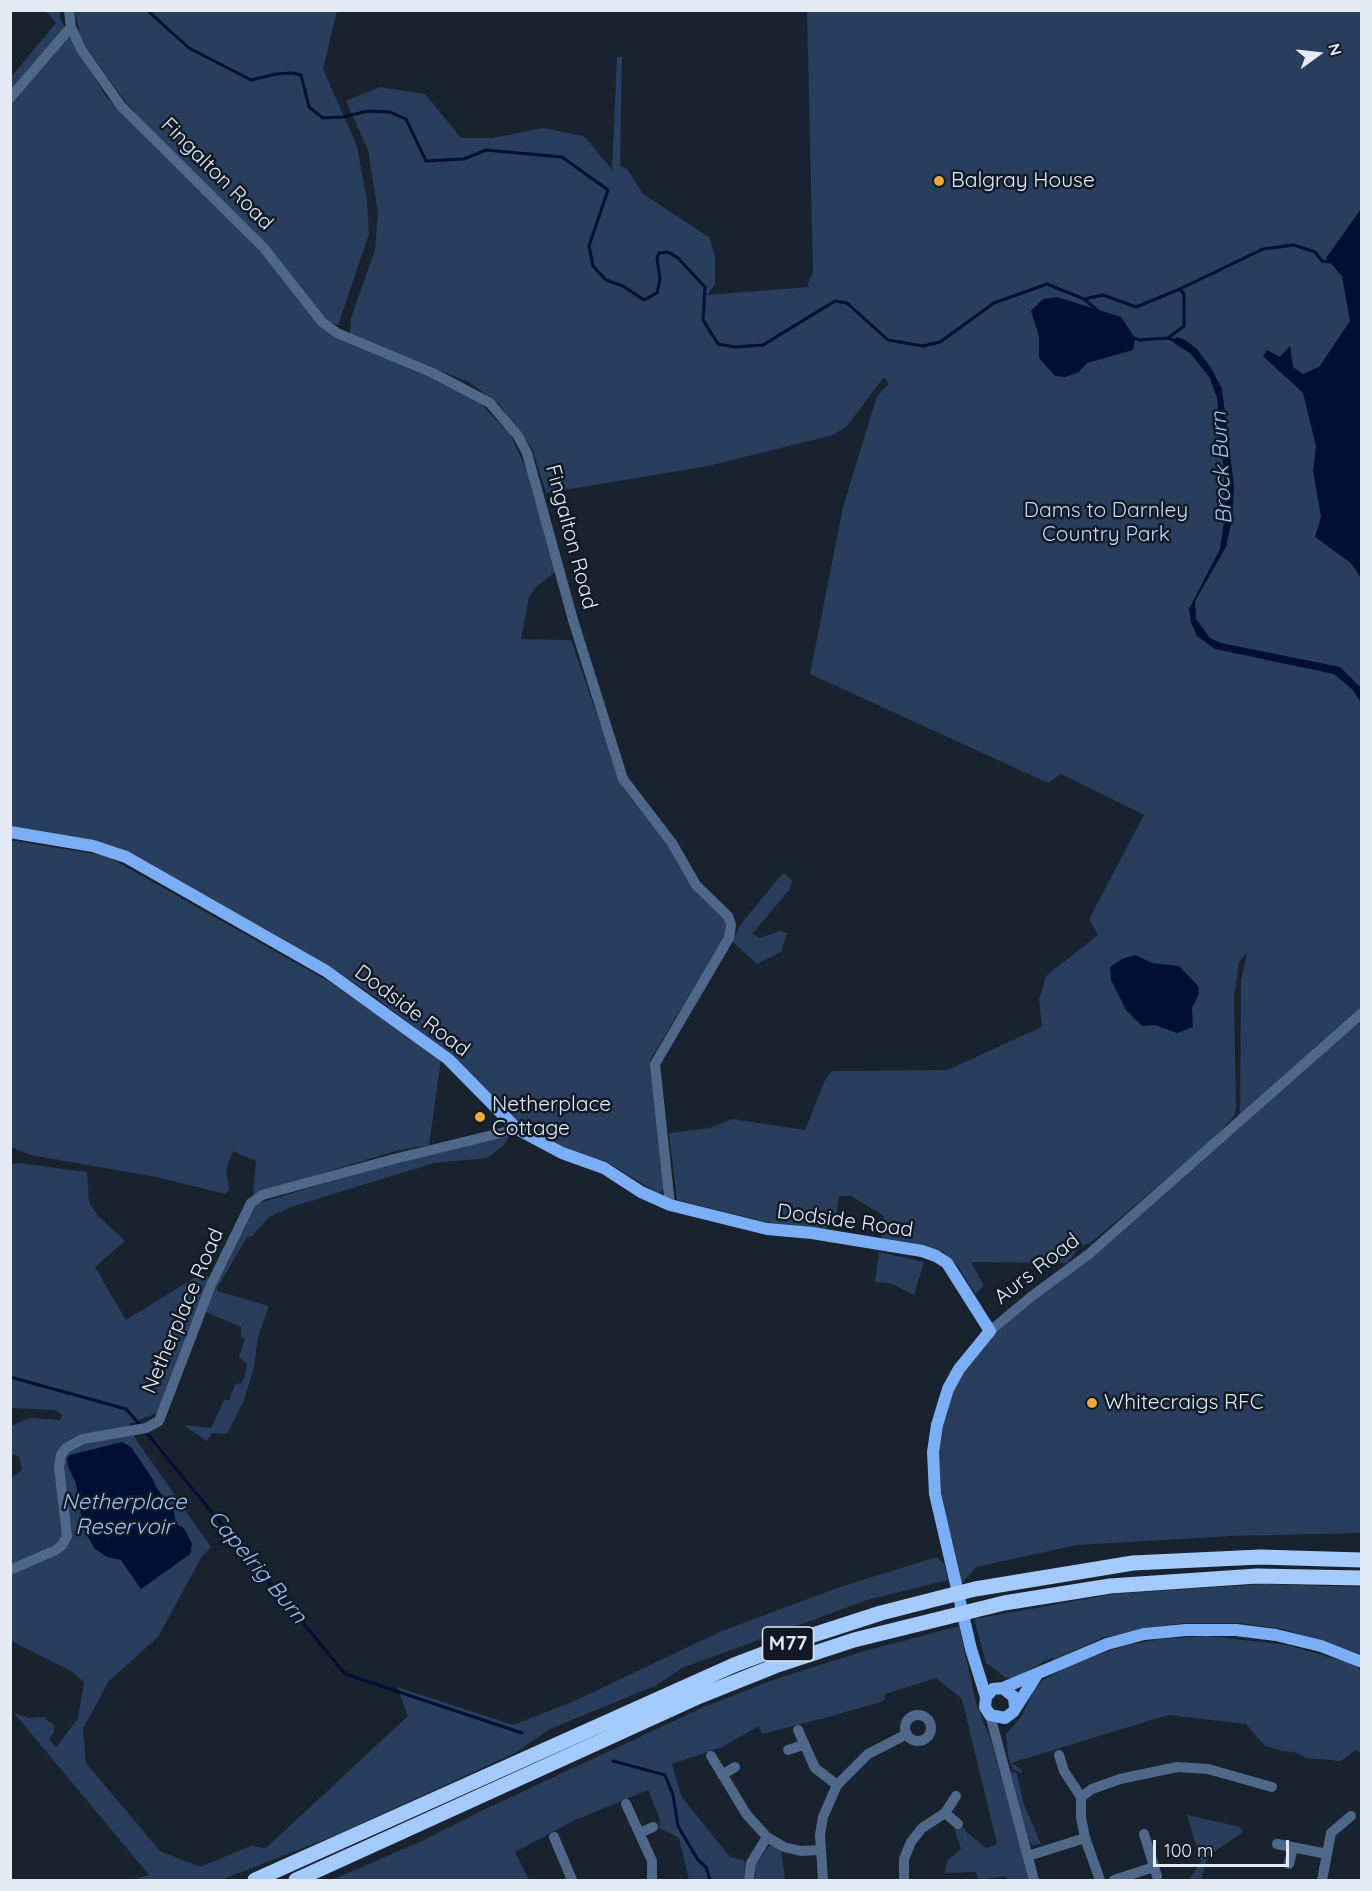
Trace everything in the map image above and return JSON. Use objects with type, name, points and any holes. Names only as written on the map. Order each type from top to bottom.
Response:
[{"type":"highway","name":"M77","points":[[255,1881],[320,1854],[734,1665],[881,1613],[996,1585],[1133,1563],[1276,1556],[1362,1560]]},
{"type":"highway","name":"M77","points":[[296,1881],[700,1696],[805,1655],[876,1634],[993,1605],[1110,1586],[1257,1575],[1362,1578]]},
{"type":"main road","name":"Dodside Road","points":[[10,832],[93,846],[126,857],[326,971],[448,1059],[517,1129],[562,1153],[604,1168],[641,1192],[670,1205],[767,1229],[853,1239],[936,1256],[953,1271],[990,1331]]},
{"type":"main road","name":"Aurs Road","points":[[986,1697],[971,1649],[935,1494],[934,1440],[943,1401],[953,1379],[970,1353],[990,1331]]},
{"type":"main road","points":[[1036,1676],[1012,1711],[1000,1718],[990,1715],[985,1707],[986,1697],[1000,1688],[1036,1676],[1071,1657],[1138,1635],[1186,1630],[1236,1630],[1276,1635],[1320,1646],[1362,1662]]},
{"type":"main road","name":"Aurs Road","points":[[971,1649],[984,1673],[1000,1688]]},
{"type":"main road","points":[[1000,1688],[1014,1697],[1012,1711]]},
{"type":"street","points":[[10,98],[70,27],[69,10]]},
{"type":"street","name":"Fingalton Road","points":[[70,27],[81,49],[122,106],[264,248],[322,322],[337,333],[433,373],[490,403],[518,436],[527,453],[573,620],[623,779],[672,843],[696,885],[728,916],[731,925],[729,938],[655,1064],[670,1205]]},
{"type":"street","name":"Aurs Road","points":[[990,1331],[1032,1296],[1089,1254],[1362,1013]]},
{"type":"street","name":"Netherplace Road","points":[[10,1570],[56,1550],[67,1536],[59,1467],[61,1455],[66,1448],[83,1440],[146,1428],[159,1421],[211,1285],[251,1203],[262,1195],[517,1129]]},
{"type":"street","points":[[998,1748],[1012,1711]]},
{"type":"street","points":[[990,1715],[1034,1881]]},
{"type":"street","points":[[798,1730],[815,1768],[837,1785]]},
{"type":"street","points":[[823,1881],[820,1850],[823,1817],[837,1785],[868,1754],[907,1734]]},
{"type":"street","points":[[788,1750],[803,1745]]},
{"type":"street","points":[[1059,1755],[1064,1771],[1081,1797],[1081,1817],[1085,1838],[1100,1881]]},
{"type":"street","points":[[711,1756],[747,1815],[767,1838],[784,1847],[801,1851],[820,1850]]},
{"type":"street","points":[[722,1775],[735,1767]]},
{"type":"street","points":[[1081,1797],[1092,1789],[1120,1779],[1177,1767],[1208,1769],[1272,1786]]},
{"type":"street","points":[[904,1881],[904,1859],[910,1842],[922,1828],[945,1813],[956,1796]]},
{"type":"street","points":[[626,1804],[652,1860],[652,1881]]},
{"type":"street","points":[[945,1813],[958,1824]]},
{"type":"street","points":[[1322,1881],[1331,1833],[1351,1816]]},
{"type":"street","points":[[640,1833],[653,1827]]},
{"type":"street","points":[[1114,1881],[1156,1871],[1144,1834]]},
{"type":"street","points":[[555,1837],[576,1879]]},
{"type":"street","points":[[749,1881],[751,1863],[767,1838]]},
{"type":"street","points":[[1028,1856],[1085,1838]]},
{"type":"street","points":[[1277,1844],[1326,1854]]},
{"type":"street","points":[[1289,1864],[1293,1847]]},
{"type":"green space","points":[[46,11],[60,11],[60,18],[106,97],[259,248],[333,334],[473,396],[510,434],[526,468],[555,572],[535,588],[529,597],[521,639],[571,640],[622,787],[725,918],[726,935],[650,1060],[666,1186],[659,1194],[607,1162],[550,1145],[515,1122],[446,1051],[364,989],[309,956],[118,848],[83,839],[11,827],[11,77],[56,23]]},
{"type":"green space","points":[[75,11],[337,11],[323,69],[357,146],[367,201],[369,234],[338,325],[328,322],[124,100],[81,40]]},
{"type":"green space","name":"Dams to Darnley Country Park","points":[[807,11],[1361,11],[1361,1533],[1232,1536],[1077,1545],[976,1567],[957,1589],[943,1526],[937,1425],[974,1348],[1210,1148],[1240,1113],[1241,981],[1247,953],[1239,962],[1234,998],[1236,1107],[1234,1116],[1216,1136],[1125,1214],[1090,1243],[1081,1246],[1067,1263],[971,1262],[984,1286],[975,1294],[957,1265],[943,1252],[881,1238],[884,1216],[851,1196],[839,1196],[837,1211],[827,1229],[779,1225],[677,1200],[669,1133],[710,1128],[732,1119],[805,1130],[825,1080],[832,1071],[947,1070],[1042,1027],[1039,1000],[1046,976],[1098,935],[1089,919],[1144,815],[1061,774],[1048,783],[810,674],[843,507],[877,396],[889,384],[884,377],[847,426],[833,435],[708,466],[546,493],[532,448],[499,404],[469,382],[350,334],[351,318],[375,250],[378,213],[368,150],[346,101],[380,87],[425,94],[461,138],[493,138],[543,128],[584,136],[612,170],[617,57],[622,57],[620,166],[627,169],[643,194],[709,237],[715,256],[715,284],[707,295],[809,287],[808,283],[813,273]]},
{"type":"green space","points":[[10,840],[107,856],[333,984],[441,1060],[429,1145],[399,1150],[253,1194],[256,1161],[233,1151],[226,1169],[229,1190],[225,1194],[156,1177],[31,1155],[11,1147]]},
{"type":"green space","points":[[783,873],[792,880],[790,889],[752,934],[760,938],[780,931],[787,933],[781,952],[757,964],[732,941],[741,924]]},
{"type":"green space","points":[[510,1135],[504,1145],[487,1158],[434,1163],[291,1207],[269,1217],[252,1236],[247,1237],[217,1288],[217,1291],[269,1306],[258,1337],[254,1367],[244,1400],[227,1434],[212,1433],[207,1441],[183,1425],[211,1428],[224,1400],[229,1400],[235,1385],[242,1382],[245,1375],[247,1364],[239,1357],[245,1339],[241,1337],[241,1327],[206,1312],[215,1289],[259,1203],[400,1161]]},
{"type":"green space","points":[[11,1164],[87,1172],[89,1202],[97,1215],[125,1241],[95,1267],[126,1320],[194,1278],[211,1277],[157,1413],[129,1424],[133,1435],[211,1547],[201,1558],[158,1637],[108,1682],[83,1729],[86,1763],[160,1851],[200,1867],[251,1846],[266,1848],[408,1716],[397,1687],[513,1725],[572,1702],[722,1631],[840,1587],[937,1557],[944,1564],[948,1580],[867,1600],[682,1668],[657,1685],[550,1729],[515,1753],[336,1835],[221,1880],[131,1880],[149,1875],[14,1713],[29,1718],[43,1717],[54,1725],[54,1732],[49,1739],[56,1748],[78,1718],[84,1682],[71,1671],[11,1641],[11,1478],[22,1470],[19,1456],[11,1454],[11,1426],[30,1418],[60,1420],[62,1415],[55,1410],[11,1408]],"holes":[[[68,1466],[152,1478],[174,1511],[173,1519],[192,1552],[141,1589],[121,1560],[88,1536],[83,1528],[76,1483]]]},
{"type":"green space","points":[[879,1252],[924,1262],[914,1295],[890,1283],[875,1282]]},
{"type":"green space","points":[[1264,1584],[1361,1587],[1361,1654],[1283,1629],[1239,1623],[1186,1623],[1150,1627],[1102,1638],[1055,1659],[1051,1658],[1012,1679],[1005,1677],[986,1663],[974,1619],[1113,1594]]},
{"type":"green space","points":[[959,1626],[976,1703],[990,1738],[1030,1880],[1007,1880],[1006,1876],[978,1880],[976,1872],[944,1873],[948,1860],[961,1849],[954,1828],[965,1828],[966,1832],[986,1848],[997,1844],[962,1699],[936,1678],[885,1694],[884,1701],[832,1716],[762,1734],[759,1726],[722,1747],[672,1764],[681,1796],[730,1857],[745,1861],[744,1880],[689,1880],[679,1838],[659,1828],[660,1819],[648,1790],[573,1821],[515,1852],[529,1880],[332,1880],[422,1841],[483,1810],[706,1706],[773,1680],[861,1652]]},
{"type":"green space","points":[[1207,1636],[1287,1645],[1354,1664],[1361,1671],[1361,1753],[1356,1750],[1341,1761],[1306,1758],[1294,1752],[1281,1751],[1264,1745],[1246,1724],[1168,1715],[1011,1763],[1021,1769],[1022,1773],[1014,1770],[1008,1757],[1006,1734],[1021,1717],[1034,1689],[1043,1680],[1074,1663],[1127,1645],[1161,1639]]},
{"type":"green space","points":[[1010,1771],[1017,1774],[1024,1805],[1041,1844],[1033,1845],[1029,1842]]},
{"type":"green space","points":[[1187,1815],[1240,1827],[1243,1832],[1208,1856],[1201,1880],[1189,1880],[1201,1861]]},
{"type":"green space","points":[[770,1845],[781,1849],[785,1880],[755,1880],[756,1864]]},
{"type":"water","points":[[1361,209],[1362,578],[1351,563],[1315,537],[1321,517],[1313,470],[1316,446],[1303,393],[1263,356],[1267,350],[1280,357],[1290,346],[1293,367],[1303,374],[1319,367],[1350,321],[1342,276],[1326,258]]},
{"type":"water","points":[[1057,297],[1121,317],[1135,338],[1133,350],[1087,363],[1079,372],[1065,377],[1055,376],[1039,358],[1039,336],[1031,311],[1043,299]]},
{"type":"water","points":[[1176,337],[1185,340],[1197,349],[1211,368],[1222,389],[1234,486],[1232,520],[1226,547],[1195,601],[1196,619],[1210,638],[1221,643],[1340,667],[1361,688],[1361,703],[1353,690],[1334,674],[1215,649],[1197,636],[1189,609],[1220,549],[1225,515],[1224,474],[1217,398],[1210,378],[1190,353],[1174,343]]},
{"type":"water","points":[[1135,955],[1152,963],[1179,966],[1198,986],[1199,994],[1192,1008],[1193,1027],[1177,1033],[1155,1025],[1142,1026],[1126,1010],[1111,980],[1110,967],[1122,959]]},
{"type":"water","name":"Netherplace Reservoir","points":[[122,1442],[131,1447],[174,1511],[176,1524],[184,1528],[192,1544],[190,1554],[141,1589],[121,1560],[107,1557],[94,1548],[83,1528],[76,1483],[68,1466],[67,1458],[70,1455]]},
{"type":"waterway","name":"Brock Burn","points":[[147,10],[189,48],[251,80],[276,74],[301,75],[309,107],[323,118],[343,117],[368,111],[390,112],[406,119],[426,161],[464,159],[486,150],[562,157],[608,190],[589,246],[593,266],[606,280],[623,286],[644,300],[657,293],[660,279],[657,258],[659,253],[668,252],[678,258],[705,287],[703,320],[718,344],[735,347],[763,345],[835,301],[847,303],[888,340],[923,346],[940,342],[994,303],[1047,284],[1084,299],[1103,295],[1136,307],[1180,289],[1184,294],[1184,326],[1168,338],[1176,341]]},
{"type":"waterway","name":"Brock Burn","points":[[1180,289],[1263,249],[1294,245],[1315,252],[1322,261],[1329,262]]},
{"type":"waterway","points":[[1084,299],[1098,311]]},
{"type":"waterway","points":[[1135,338],[1139,340],[1168,338]]},
{"type":"waterway","name":"Capelrig Burn","points":[[10,1377],[126,1409],[141,1426]]},
{"type":"waterway","name":"Capelrig Burn","points":[[145,1431],[345,1674],[522,1733]]},
{"type":"waterway","name":"Capelrig Burn","points":[[613,1761],[665,1775],[673,1795],[678,1826],[698,1860],[706,1867],[710,1880]]},
{"type":"place","name":"Balgray House","points":[[939,181]]},
{"type":"place","name":"Netherplace Cottage","points":[[480,1117]]},
{"type":"place","name":"Whitecraigs RFC","points":[[1092,1403]]}]
